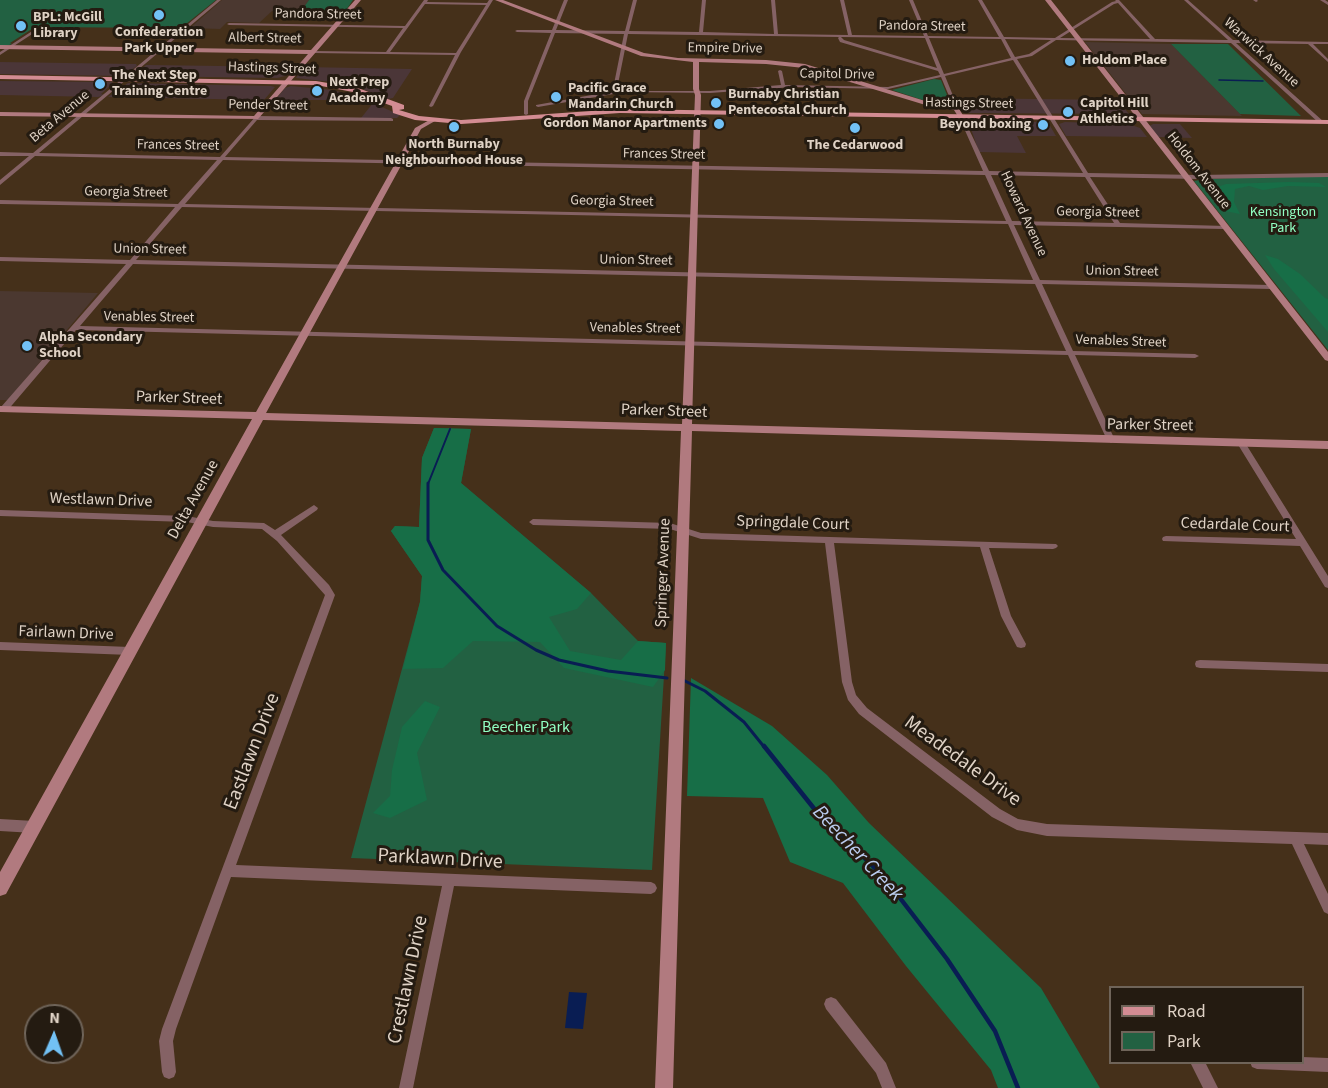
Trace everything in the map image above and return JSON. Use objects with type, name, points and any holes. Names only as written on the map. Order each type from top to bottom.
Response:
[{"type":"main road","name":"Hastings Street","points":[[0,77],[286,82],[345,88],[395,107],[455,116],[609,111],[1324,122]]},
{"type":"main road","name":"Hastings Street","points":[[395,107],[396,111],[418,118],[477,122],[534,113]]},
{"type":"main road","points":[[937,117],[938,107]]},
{"type":"street","name":"Beta Avenue","points":[[0,183],[219,0]]},
{"type":"street","points":[[2,409],[358,0]]},
{"type":"street","name":"Empire Drive","points":[[498,0],[623,48],[660,58],[787,63],[806,66],[938,107],[956,108]]},
{"type":"street","points":[[534,113],[525,104],[566,0]]},
{"type":"street","points":[[617,92],[615,89],[623,48],[635,0]]},
{"type":"street","points":[[700,34],[704,0]]},
{"type":"street","points":[[773,0],[776,35]]},
{"type":"street","points":[[842,0],[850,36]]},
{"type":"street","name":"Howard Avenue","points":[[911,0],[956,108],[1112,440]]},
{"type":"street","points":[[980,0],[1050,118],[1118,225]]},
{"type":"street","name":"Holdom Avenue","points":[[1048,0],[1328,358]]},
{"type":"street","name":"Warwick Avenue","points":[[1185,0],[1324,122]]},
{"type":"street","points":[[1322,0],[1328,4]]},
{"type":"street","points":[[387,53],[425,1],[490,2]]},
{"type":"street","points":[[1118,1],[1154,41]]},
{"type":"street","name":"Capitol Drive","points":[[534,113],[617,92],[697,92],[783,86],[888,88],[1030,55],[1118,1]]},
{"type":"street","points":[[431,106],[458,54],[490,2]]},
{"type":"street","points":[[544,18],[560,16]]},
{"type":"street","name":"Pandora Street","points":[[229,24],[406,27]]},
{"type":"street","points":[[0,54],[41,27]]},
{"type":"street","name":"Pandora Street","points":[[517,32],[1328,43]]},
{"type":"street","points":[[840,36],[842,41],[940,70]]},
{"type":"street","points":[[1309,43],[1328,61]]},
{"type":"street","name":"Albert Street","points":[[0,47],[458,54]]},
{"type":"street","name":"Springer Avenue","points":[[664,1088],[693,274],[698,113],[696,60]]},
{"type":"street","points":[[780,71],[783,86]]},
{"type":"street","points":[[528,99],[534,113]]},
{"type":"street","name":"Pender Street","points":[[0,114],[391,120]]},
{"type":"street","name":"Delta Avenue","points":[[0,888],[418,128],[418,118]]},
{"type":"street","points":[[418,128],[433,120]]},
{"type":"street","name":"Frances Street","points":[[0,154],[1185,177],[1328,175]]},
{"type":"street","name":"Georgia Street","points":[[0,202],[1224,227]]},
{"type":"street","name":"Union Street","points":[[0,259],[1271,287]]},
{"type":"street","name":"Venables Street","points":[[74,328],[1195,356]]},
{"type":"street","name":"Parker Street","points":[[2,409],[1328,445]]},
{"type":"street","points":[[1241,443],[1328,584]]},
{"type":"street","points":[[276,534],[314,508]]},
{"type":"street","name":"Westlawn Drive","points":[[0,513],[187,519],[202,522]]},
{"type":"street","name":"Eastlawn Drive","points":[[169,1072],[166,1041],[169,1029],[330,598],[326,588],[267,526],[202,522]]},
{"type":"street","name":"Springdale Court","points":[[533,522],[665,526],[701,536],[1053,546]]},
{"type":"street","name":"Cedardale Court","points":[[1166,539],[1303,543]]},
{"type":"street","name":"Meadedale Drive","points":[[829,541],[847,682],[852,697],[863,711],[996,813],[1017,824],[1047,830],[1328,838]]},
{"type":"street","points":[[984,544],[1006,616],[1021,644]]},
{"type":"street","name":"Fairlawn Drive","points":[[0,646],[130,651]]},
{"type":"street","points":[[1200,664],[1328,668]]},
{"type":"street","points":[[0,825],[34,826]]},
{"type":"street","points":[[1295,837],[1328,908]]},
{"type":"street","name":"Parklawn Drive","points":[[227,871],[651,888]]},
{"type":"street","name":"Crestlawn Drive","points":[[406,1088],[449,880]]},
{"type":"street","points":[[831,1004],[881,1068],[889,1088]]},
{"type":"street","points":[[1198,1064],[1211,1088]]},
{"type":"street","points":[[1304,1064],[1328,1065]]},
{"type":"shaded area","points":[[222,0],[309,0],[301,11],[272,11],[259,23],[227,22],[220,29],[190,28]]},
{"type":"shaded area","points":[[1085,42],[1171,44],[1242,116],[1142,114]]},
{"type":"shaded area","points":[[0,62],[136,64],[137,66],[122,76],[0,74]]},
{"type":"shaded area","points":[[146,65],[294,67],[285,76],[277,78],[134,76]]},
{"type":"shaded area","points":[[304,67],[412,69],[393,98],[388,99],[350,84],[296,78]]},
{"type":"shaded area","points":[[0,81],[111,82],[117,84],[111,85],[101,94],[104,95],[98,97],[0,95]]},
{"type":"shaded area","points":[[128,83],[275,87],[264,100],[108,97]]},
{"type":"shaded area","points":[[291,86],[333,90],[367,100],[275,100],[285,88]]},
{"type":"shaded area","points":[[956,98],[1118,100],[1129,114],[968,113],[962,111]]},
{"type":"shaded area","points":[[373,103],[400,115],[397,118],[361,118]]},
{"type":"shaded area","points":[[974,121],[1044,122],[1049,124],[1056,136],[1017,136],[1026,153],[979,152],[969,123]]},
{"type":"shaded area","points":[[1065,122],[1129,124],[1140,128],[1147,137],[1066,136],[1059,124]]},
{"type":"shaded area","points":[[1180,124],[1192,138],[1158,137],[1149,126]]},
{"type":"shaded area","name":"Alpha Secondary School","points":[[0,291],[98,293],[8,400],[0,400]]},
{"type":"green space","points":[[0,0],[216,0],[181,28],[35,27],[10,43],[12,44],[0,46]]},
{"type":"green space","points":[[309,0],[353,0],[344,13],[301,11]]},
{"type":"green space","points":[[1171,44],[1228,44],[1301,116],[1240,114]]},
{"type":"green space","points":[[934,79],[941,80],[951,105],[938,105],[892,90]]},
{"type":"green space","name":"Kensington Park","points":[[1328,176],[1328,350],[1194,181]]},
{"type":"green space","points":[[1319,183],[1326,187],[1288,186],[1263,190],[1249,186],[1235,189],[1234,202],[1240,214],[1225,211],[1209,190],[1226,184]]},
{"type":"green space","points":[[1265,255],[1278,259],[1300,274],[1328,299],[1328,332],[1274,269]]},
{"type":"green space","name":"Beecher Park","points":[[434,428],[471,429],[461,483],[591,593],[638,641],[666,643],[652,870],[351,858],[420,602],[422,576],[391,531],[395,526],[419,527],[422,458]]},
{"type":"green space","points":[[434,428],[471,429],[461,483],[591,593],[577,609],[549,617],[570,651],[621,660],[638,641],[666,643],[665,670],[653,687],[564,668],[540,642],[473,641],[443,668],[403,669],[420,602],[422,576],[391,531],[395,526],[419,527],[422,458]]},
{"type":"green space","points":[[691,678],[772,726],[827,775],[869,823],[1041,988],[1100,1088],[998,1088],[991,1070],[906,966],[843,883],[790,862],[763,798],[687,796]]},
{"type":"green space","points":[[425,701],[440,707],[417,753],[427,800],[390,818],[373,813],[390,796],[392,770],[402,727]]},
{"type":"water","points":[[569,992],[587,993],[583,1029],[565,1028]]},
{"type":"waterway","points":[[1219,80],[1263,81]]},
{"type":"waterway","name":"Beecher Creek","points":[[428,484],[450,429]]},
{"type":"waterway","name":"Beecher Creek","points":[[428,484],[428,540],[443,570],[497,626],[536,650],[559,660],[608,671],[667,678]]},
{"type":"waterway","name":"Beecher Creek","points":[[683,680],[705,691],[744,722],[765,748]]},
{"type":"waterway","name":"Beecher Creek","points":[[764,746],[816,811],[883,876],[947,959],[995,1031],[1018,1088]]},
{"type":"place","name":"Confederation Park Upper","points":[[159,15]]},
{"type":"place","name":"BPL: McGill Library","points":[[21,26]]},
{"type":"place","name":"Holdom Place","points":[[1070,61]]},
{"type":"place","name":"The Next Step Training Centre","points":[[100,84]]},
{"type":"place","name":"Next Prep Academy","points":[[317,91]]},
{"type":"place","name":"Pacific Grace Mandarin Church","points":[[556,97]]},
{"type":"place","name":"Burnaby Christian Pentecostal Church","points":[[716,103]]},
{"type":"place","name":"Capitol Hill Athletics","points":[[1068,112]]},
{"type":"place","name":"Gordon Manor Apartments","points":[[719,124]]},
{"type":"place","name":"Beyond boxing","points":[[1043,125]]},
{"type":"place","name":"North Burnaby Neighbourhood House","points":[[454,127]]},
{"type":"place","name":"The Cedarwood","points":[[855,128]]},
{"type":"place","name":"Alpha Secondary School","points":[[27,346]]}]
